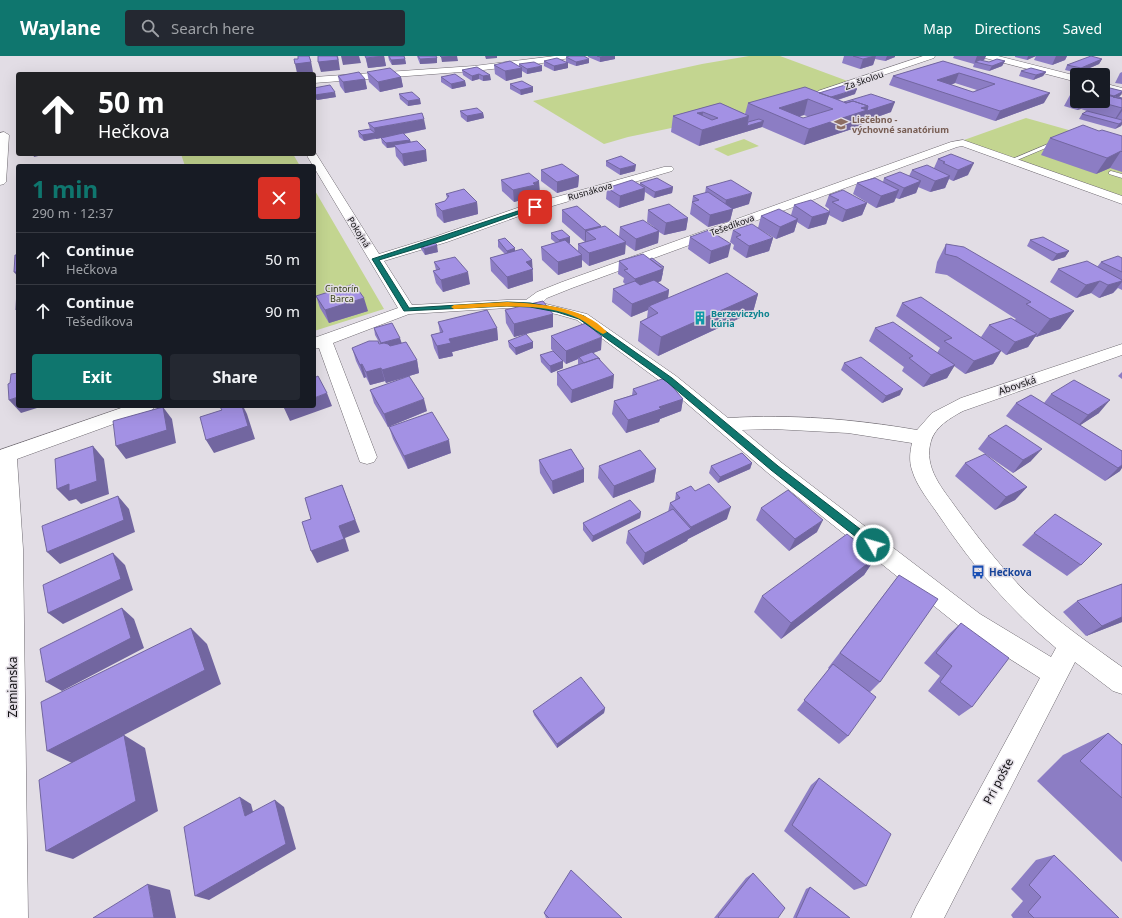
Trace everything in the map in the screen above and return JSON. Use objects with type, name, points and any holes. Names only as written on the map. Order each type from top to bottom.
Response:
[{"type":"street","points":[[316,80],[354,75],[508,66],[569,56]]},
{"type":"street","name":"Za školou","points":[[808,97],[842,87],[931,56]]},
{"type":"street","points":[[988,56],[1070,77]]},
{"type":"street","points":[[1110,88],[1122,91]]},
{"type":"street","points":[[0,182],[4,135]]},
{"type":"street","name":"Tešedíkova","points":[[530,305],[542,295],[567,285],[963,143],[1013,160]]},
{"type":"street","name":"Pokojná","points":[[312,156],[407,310]]},
{"type":"street","points":[[1013,160],[1122,200]]},
{"type":"street","name":"Rusnákova","points":[[376,259],[442,239],[521,211],[668,169]]},
{"type":"street","points":[[367,457],[319,342],[407,310],[507,304],[530,305],[558,310],[582,317],[670,380],[774,468],[972,622],[1055,673]]},
{"type":"street","name":"Abovská","points":[[922,438],[938,418],[967,402],[1122,350]]},
{"type":"street","points":[[4,456],[140,408]]},
{"type":"street","points":[[724,425],[751,423],[843,426],[886,431],[922,438],[920,466],[937,498],[991,570],[1042,621],[1122,682]]},
{"type":"street","name":"Zemianska","points":[[4,456],[12,549],[10,858],[12,918]]},
{"type":"street","name":"Pri pošte","points":[[927,918],[1071,644]]},
{"type":"lane","points":[[1013,160],[1060,141]]},
{"type":"lane","points":[[1111,172],[1122,176]]},
{"type":"green space","points":[[749,56],[780,56],[853,83],[763,109],[628,137],[604,144],[533,101],[702,64]]},
{"type":"green space","points":[[1026,118],[1122,145],[1122,200],[963,143],[964,140]]},
{"type":"green space","points":[[744,139],[759,146],[728,156],[714,149]]},
{"type":"green space","points":[[182,156],[294,156],[299,164],[184,164]]},
{"type":"green space","name":"Cintorín Barca","points":[[316,192],[384,309],[316,330]]},
{"type":"building","points":[[298,56],[309,56],[311,62],[295,64],[294,59],[298,59]]},
{"type":"building","points":[[318,56],[337,56],[338,60],[318,62]]},
{"type":"building","points":[[365,56],[384,56],[366,58]]},
{"type":"building","points":[[389,56],[404,56],[405,59],[391,60]]},
{"type":"building","points":[[418,56],[436,56],[437,58],[420,59]]},
{"type":"building","points":[[584,56],[589,59],[576,62],[566,57]]},
{"type":"building","points":[[853,56],[875,56],[863,59]]},
{"type":"building","points":[[1091,56],[1102,59],[1081,68],[1067,65]]},
{"type":"building","points":[[557,58],[568,63],[554,66],[544,61]]},
{"type":"building","points":[[997,59],[1005,61],[992,66],[975,62],[980,60],[989,62]]},
{"type":"building","points":[[510,61],[522,68],[505,71],[494,65]]},
{"type":"building","points":[[943,61],[1050,93],[1000,111],[893,76]],"holes":[[[959,73],[995,84],[973,92],[937,80]]]},
{"type":"building","points":[[534,62],[542,66],[527,69],[519,64]]},
{"type":"building","points":[[477,67],[490,75],[483,76],[479,74],[472,76],[462,70]]},
{"type":"building","points":[[390,68],[401,77],[378,82],[367,72]]},
{"type":"building","points":[[1031,68],[1046,72],[1036,75],[1021,71]]},
{"type":"building","points":[[359,72],[365,79],[343,82],[338,76]]},
{"type":"building","points":[[455,74],[465,81],[451,84],[441,77]]},
{"type":"building","points":[[522,81],[533,87],[520,90],[510,84]]},
{"type":"building","points":[[330,85],[335,92],[316,95],[316,88]]},
{"type":"building","points":[[845,85],[857,89],[831,97],[819,93]]},
{"type":"building","points":[[805,87],[846,103],[853,101],[868,106],[861,108],[867,110],[809,129],[748,103]],"holes":[[[808,99],[833,109],[803,118],[779,108]]]},
{"type":"building","points":[[1110,88],[1122,91],[1122,92],[1114,96],[1110,95]]},
{"type":"building","points":[[412,92],[420,99],[408,101],[399,94]]},
{"type":"building","points":[[871,94],[895,102],[867,111],[868,106],[853,101],[846,103],[844,102]]},
{"type":"building","points":[[1110,96],[1122,99],[1122,108],[1110,105]]},
{"type":"building","points":[[720,103],[749,116],[702,130],[673,116]],"holes":[[[703,112],[718,118],[712,120],[697,113]]]},
{"type":"building","points":[[477,108],[483,113],[467,116],[460,111]]},
{"type":"building","points":[[1087,111],[1122,120],[1122,122],[1119,124],[1082,114]]},
{"type":"building","points":[[422,113],[424,119],[374,128],[368,123]]},
{"type":"building","points":[[759,119],[764,121],[747,126],[748,122]]},
{"type":"building","points":[[1083,125],[1099,131],[1102,130],[1122,136],[1122,152],[1121,151],[1107,158],[1050,138]]},
{"type":"building","points":[[370,129],[375,133],[362,135],[358,131]]},
{"type":"building","points":[[403,133],[410,140],[386,143],[381,138]]},
{"type":"building","points":[[417,141],[426,150],[402,154],[394,145]]},
{"type":"building","points":[[951,154],[974,163],[958,170],[938,159]]},
{"type":"building","points":[[621,156],[636,165],[620,169],[606,161]]},
{"type":"building","points":[[562,164],[579,176],[557,182],[541,170]]},
{"type":"building","points":[[927,165],[950,176],[935,181],[912,170]]},
{"type":"building","points":[[900,172],[921,181],[904,188],[884,178]]},
{"type":"building","points":[[529,173],[539,181],[533,183],[535,185],[513,190],[501,180]]},
{"type":"building","points":[[657,178],[673,187],[655,192],[640,183]]},
{"type":"building","points":[[875,178],[899,190],[881,196],[857,183]]},
{"type":"building","points":[[632,180],[645,188],[620,196],[607,188]]},
{"type":"building","points":[[731,180],[752,193],[726,200],[706,187]]},
{"type":"building","points":[[464,189],[477,202],[442,211],[435,204],[445,201],[449,196],[446,194]]},
{"type":"building","points":[[843,190],[867,203],[846,210],[832,202],[839,200],[829,195]]},
{"type":"building","points":[[708,192],[733,209],[710,215],[692,202],[699,200],[693,196]]},
{"type":"building","points":[[811,200],[830,212],[812,217],[794,205]]},
{"type":"building","points":[[669,204],[688,218],[666,223],[648,210]]},
{"type":"building","points":[[577,206],[601,226],[585,230],[562,210]]},
{"type":"building","points":[[779,209],[798,219],[780,227],[761,216]]},
{"type":"building","points":[[643,220],[659,231],[636,239],[620,227]]},
{"type":"building","points":[[752,224],[773,238],[749,246],[736,237],[741,235],[733,230]]},
{"type":"building","points":[[605,226],[626,242],[589,253],[578,244],[596,239],[586,231]]},
{"type":"building","points":[[562,230],[570,237],[559,240],[551,233]]},
{"type":"building","points":[[709,230],[731,244],[711,251],[690,237]]},
{"type":"building","points":[[1043,237],[1069,251],[1057,254],[1030,240]]},
{"type":"building","points":[[505,238],[515,248],[507,251],[498,240]]},
{"type":"building","points":[[433,240],[437,245],[424,249],[420,243]]},
{"type":"building","points":[[565,240],[582,255],[558,262],[541,247]]},
{"type":"building","points":[[946,244],[964,247],[1074,311],[1050,319],[1026,304],[1031,302],[957,257],[945,254]]},
{"type":"building","points":[[522,249],[532,260],[526,262],[533,269],[507,277],[490,258]]},
{"type":"building","points":[[643,254],[663,269],[635,279],[624,270],[628,269],[619,261]]},
{"type":"building","points":[[15,255],[16,255],[16,272],[14,272]]},
{"type":"building","points":[[1118,256],[1122,258],[1122,272],[1101,262]]},
{"type":"building","points":[[455,257],[468,272],[441,280],[433,271],[440,269],[434,262]]},
{"type":"building","points":[[652,258],[664,267],[661,267],[650,259]]},
{"type":"building","points":[[1087,261],[1122,281],[1108,285],[1100,281],[1086,285],[1058,269]]},
{"type":"building","points":[[727,273],[758,294],[661,337],[640,322],[658,313],[649,306]]},
{"type":"building","points":[[654,280],[669,290],[632,304],[613,289],[635,281],[640,285]]},
{"type":"building","points":[[354,284],[364,298],[325,310],[316,296]]},
{"type":"building","points":[[921,297],[1001,351],[974,361],[944,341],[952,338],[902,303]]},
{"type":"building","points":[[543,301],[553,314],[514,324],[505,310]]},
{"type":"building","points":[[487,310],[497,328],[449,339],[451,343],[437,346],[431,335],[443,332],[438,322]]},
{"type":"building","points":[[1011,318],[1037,334],[1015,342],[989,325]]},
{"type":"building","points":[[893,322],[955,365],[931,375],[909,358],[913,356],[875,328]]},
{"type":"building","points":[[392,323],[400,338],[381,343],[374,328]]},
{"type":"building","points":[[586,323],[602,337],[566,351],[551,336]]},
{"type":"building","points":[[526,334],[533,342],[515,348],[508,341]]},
{"type":"building","points":[[369,341],[378,341],[379,344],[384,343],[390,346],[406,342],[417,360],[382,370],[381,368],[366,372],[362,364],[360,365],[352,348]]},
{"type":"building","points":[[553,351],[563,361],[550,366],[540,355]]},
{"type":"building","points":[[592,352],[600,359],[598,358],[584,363],[579,357]]},
{"type":"building","points":[[861,357],[903,389],[886,396],[844,363]]},
{"type":"building","points":[[598,358],[614,375],[572,390],[557,372]]},
{"type":"building","points":[[16,373],[16,398],[9,400],[8,384],[10,383],[11,374]]},
{"type":"building","points":[[318,376],[327,393],[316,397],[316,377]]},
{"type":"building","points":[[409,376],[424,399],[384,414],[370,390]]},
{"type":"building","points":[[665,378],[683,399],[659,407],[661,409],[628,420],[614,401],[637,394],[633,389]]},
{"type":"building","points":[[1074,380],[1110,400],[1088,415],[1051,394]]},
{"type":"building","points":[[1031,395],[1122,451],[1122,465],[1118,468],[1016,403]]},
{"type":"building","points":[[163,408],[167,430],[116,446],[113,421]]},
{"type":"building","points":[[221,408],[243,408],[248,426],[206,440],[200,417],[222,410]]},
{"type":"building","points":[[432,412],[449,440],[404,456],[389,427]]},
{"type":"building","points":[[1006,425],[1042,449],[1023,460],[988,436]]},
{"type":"building","points":[[93,446],[97,481],[69,491],[69,484],[57,489],[55,459]]},
{"type":"building","points":[[571,449],[584,469],[552,481],[539,460]]},
{"type":"building","points":[[640,450],[656,469],[614,486],[599,466]]},
{"type":"building","points":[[742,453],[752,463],[720,477],[711,466]]},
{"type":"building","points":[[985,454],[1027,487],[1006,497],[965,463]]},
{"type":"building","points":[[709,484],[731,507],[691,527],[670,503],[680,498],[676,493],[691,486],[695,491]]},
{"type":"building","points":[[342,485],[355,520],[339,526],[344,539],[311,551],[302,522],[311,519],[305,498]]},
{"type":"building","points":[[788,490],[823,520],[795,539],[761,508]]},
{"type":"building","points":[[118,496],[124,520],[47,552],[42,526]]},
{"type":"building","points":[[630,500],[641,512],[593,536],[583,523]]},
{"type":"building","points":[[673,509],[691,529],[645,553],[628,531]]},
{"type":"building","points":[[1055,514],[1102,544],[1081,565],[1034,533]]},
{"type":"building","points":[[847,534],[876,557],[791,623],[762,596]]},
{"type":"building","points":[[113,553],[121,579],[48,613],[43,585]]},
{"type":"building","points":[[899,575],[938,599],[880,682],[840,653]]},
{"type":"building","points":[[1122,584],[1122,617],[1102,626],[1077,601]]},
{"type":"building","points":[[122,608],[131,638],[46,682],[40,649]]},
{"type":"building","points":[[961,623],[1009,658],[972,707],[940,682],[952,666],[936,653]]},
{"type":"building","points":[[191,628],[205,670],[47,751],[41,702]]},
{"type":"building","points":[[833,664],[876,697],[848,736],[804,700]]},
{"type":"building","points":[[581,677],[605,708],[557,744],[533,711]]},
{"type":"building","points":[[1108,733],[1122,745],[1122,798],[1080,761]]},
{"type":"building","points":[[124,735],[136,801],[46,851],[39,780]]},
{"type":"building","points":[[819,778],[891,834],[866,886],[792,825]]},
{"type":"building","points":[[240,797],[245,816],[275,800],[286,844],[195,896],[184,827]]},
{"type":"building","points":[[1054,855],[1119,918],[1034,918],[1028,912],[1041,897],[1029,885]]},
{"type":"building","points":[[571,870],[622,918],[549,918],[544,913]]},
{"type":"building","points":[[753,873],[785,908],[778,918],[719,918],[718,917]]},
{"type":"building","points":[[148,884],[154,918],[93,918]]},
{"type":"building","points":[[810,887],[850,918],[796,918]]},
{"type":"slow traffic","points":[[454,307],[507,304],[530,305],[558,310],[582,317],[603,332]]},
{"type":"place","name":"Liečebno - výchovné sanatórium","points":[[841,124]]},
{"type":"place","name":"Berzeviczyho kúria","points":[[700,318]]},
{"type":"place","name":"Hečkova","points":[[978,572]]},
{"type":"route","points":[[535,207],[442,239],[376,259],[407,310],[507,304],[530,305],[558,310],[582,317],[670,380],[774,468],[873,545]]}]
